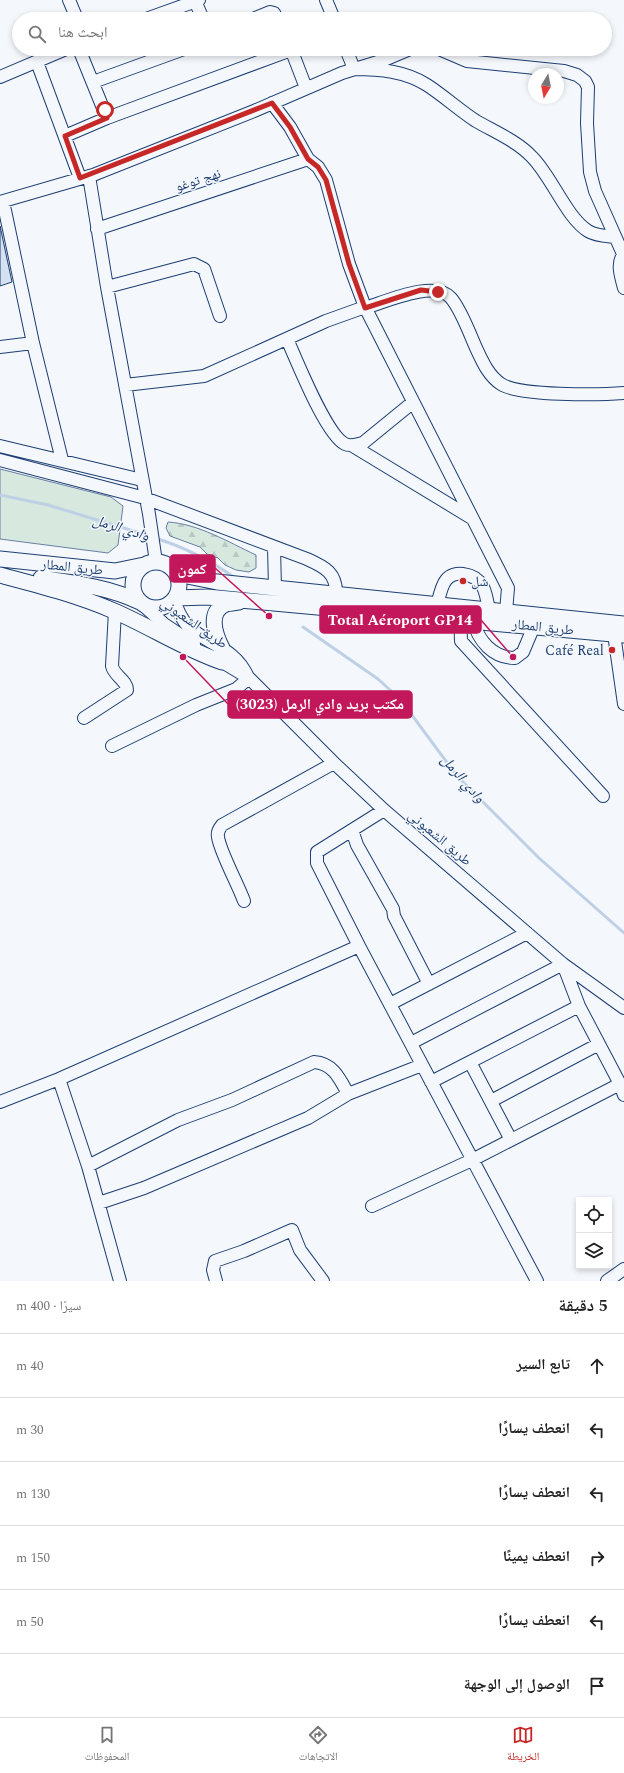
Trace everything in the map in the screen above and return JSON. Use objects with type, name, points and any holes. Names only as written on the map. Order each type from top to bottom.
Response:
[{"type":"main road","name":"طريق المطار","points":[[0,559],[115,571],[150,563]]},
{"type":"main road","points":[[150,563],[168,565],[177,574],[180,586],[175,599],[168,606],[151,608],[141,604],[133,590],[132,582],[138,569],[150,563]]},
{"type":"main road","name":"طريق المطار","points":[[0,573],[85,584],[121,593],[141,604]]},
{"type":"main road","points":[[0,573],[63,592],[115,611],[192,651],[222,655],[214,626],[216,613],[226,604],[250,601]]},
{"type":"main road","name":"طريق المطار","points":[[177,574],[210,581],[437,606],[464,616],[489,611],[506,612],[621,631]]},
{"type":"main road","name":"طريق المطار","points":[[175,599],[207,597],[464,616],[534,626],[621,631]]},
{"type":"street","points":[[69,0],[74,12]]},
{"type":"street","points":[[326,0],[331,12]]},
{"type":"street","points":[[166,12],[197,1],[201,12]]},
{"type":"street","points":[[0,77],[51,56]]},
{"type":"street","points":[[82,56],[107,118]]},
{"type":"street","points":[[93,82],[165,56]]},
{"type":"street","points":[[65,136],[107,118],[275,56]]},
{"type":"street","points":[[293,56],[306,88]]},
{"type":"street","points":[[349,56],[354,69]]},
{"type":"street","points":[[62,460],[33,343],[2,202],[84,177],[354,69],[393,56]]},
{"type":"street","points":[[455,56],[467,61],[564,71],[577,75],[585,81],[588,88],[587,124],[590,172],[595,191],[623,254],[619,271],[624,288]]},
{"type":"street","points":[[38,62],[65,136],[84,177],[97,229],[106,287],[146,498],[150,563]]},
{"type":"street","points":[[354,69],[379,69],[395,72],[429,86],[451,104],[532,156],[549,176],[577,221],[588,231],[596,235],[615,238]]},
{"type":"street","points":[[272,103],[287,122],[308,159],[323,174],[330,188],[349,264],[365,307],[412,403],[508,588],[506,612]]},
{"type":"street","name":"نهج توغو","points":[[97,229],[308,159]]},
{"type":"street","points":[[106,287],[194,264],[204,269],[220,316]]},
{"type":"street","points":[[125,385],[204,376],[326,321],[365,307],[421,290],[430,290],[446,294],[451,298],[482,363],[493,378],[508,388],[568,394],[624,393]]},
{"type":"street","points":[[287,339],[327,426],[337,438],[345,444],[353,446],[471,518]]},
{"type":"street","points":[[0,347],[33,343]]},
{"type":"street","points":[[353,446],[363,443],[412,403]]},
{"type":"street","points":[[0,446],[142,480]]},
{"type":"street","points":[[0,460],[146,498],[313,562],[328,571],[336,585],[336,595]]},
{"type":"street","points":[[274,547],[275,588]]},
{"type":"street","points":[[437,606],[446,580],[452,575],[460,573],[473,575],[480,582],[489,611]]},
{"type":"street","name":"طريق الشعبوني","points":[[175,599],[187,624],[222,655]]},
{"type":"street","name":"طريق الشعبوني","points":[[141,604],[176,633],[222,655],[238,659],[249,678],[334,763],[384,810],[563,964],[624,1008]]},
{"type":"street","points":[[84,718],[127,690],[126,685],[113,672],[112,666],[115,611]]},
{"type":"street","points":[[464,616],[485,644],[494,653],[507,658],[515,658],[523,652],[534,626]]},
{"type":"street","points":[[464,616],[461,641],[603,796]]},
{"type":"street","points":[[621,631],[624,704]]},
{"type":"street","points":[[112,746],[196,705],[236,689],[249,678]]},
{"type":"street","points":[[244,901],[220,844],[218,830],[222,826],[334,763]]},
{"type":"street","points":[[384,810],[317,852],[317,863],[359,946],[537,1281]]},
{"type":"street","points":[[352,830],[357,845],[393,909],[394,916],[429,984]]},
{"type":"street","points":[[390,1004],[527,933]]},
{"type":"street","points":[[0,1102],[59,1079],[359,946]]},
{"type":"street","points":[[372,1206],[622,1089],[579,1006],[563,964],[411,1043]]},
{"type":"street","points":[[431,1082],[579,1006]]},
{"type":"street","points":[[491,1101],[599,1044]]},
{"type":"street","points":[[88,1166],[178,1120],[232,1100],[314,1062],[334,1070],[348,1094]]},
{"type":"street","points":[[470,1062],[511,1140]]},
{"type":"street","points":[[99,1203],[144,1188],[294,1124],[321,1111],[348,1094],[422,1065]]},
{"type":"street","points":[[59,1079],[88,1166],[120,1281]]},
{"type":"street","points":[[216,1281],[213,1270],[216,1261],[244,1251],[292,1230],[300,1250],[323,1281]]},
{"type":"street","points":[[606,1281],[624,1269]]},
{"type":"green space","points":[[0,469],[111,497],[123,506],[118,545],[108,553],[0,539]]},
{"type":"green space","points":[[168,522],[180,523],[202,530],[256,555],[256,568],[249,572],[236,570],[225,565],[218,558],[207,554],[200,547],[170,536],[166,528]]},
{"type":"building","points":[[0,226],[12,282],[0,286]]},
{"type":"waterway","name":"وادي الرمل","points":[[0,495],[48,505],[150,536]]},
{"type":"waterway","name":"وادي الرمل","points":[[155,538],[196,555],[216,565],[235,578]]},
{"type":"waterway","name":"وادي الرمل","points":[[303,627],[378,679],[400,699],[457,776],[539,858],[624,933]]},
{"type":"place","name":"شل","points":[[463,581]]},
{"type":"place","name":"كمون","points":[[269,616]]},
{"type":"place","name":"Café Real","points":[[612,650]]},
{"type":"place","name":"مكتب بريد وادي الرمل (3023)","points":[[183,657]]},
{"type":"place","name":"Total Aéroport GP14","points":[[513,657]]},
{"type":"route","points":[[105,110],[107,118],[65,136],[80,178],[93,175],[272,103],[284,117],[308,159],[318,167],[323,174],[330,188],[336,217],[349,264],[365,308],[421,290],[438,292]]}]
